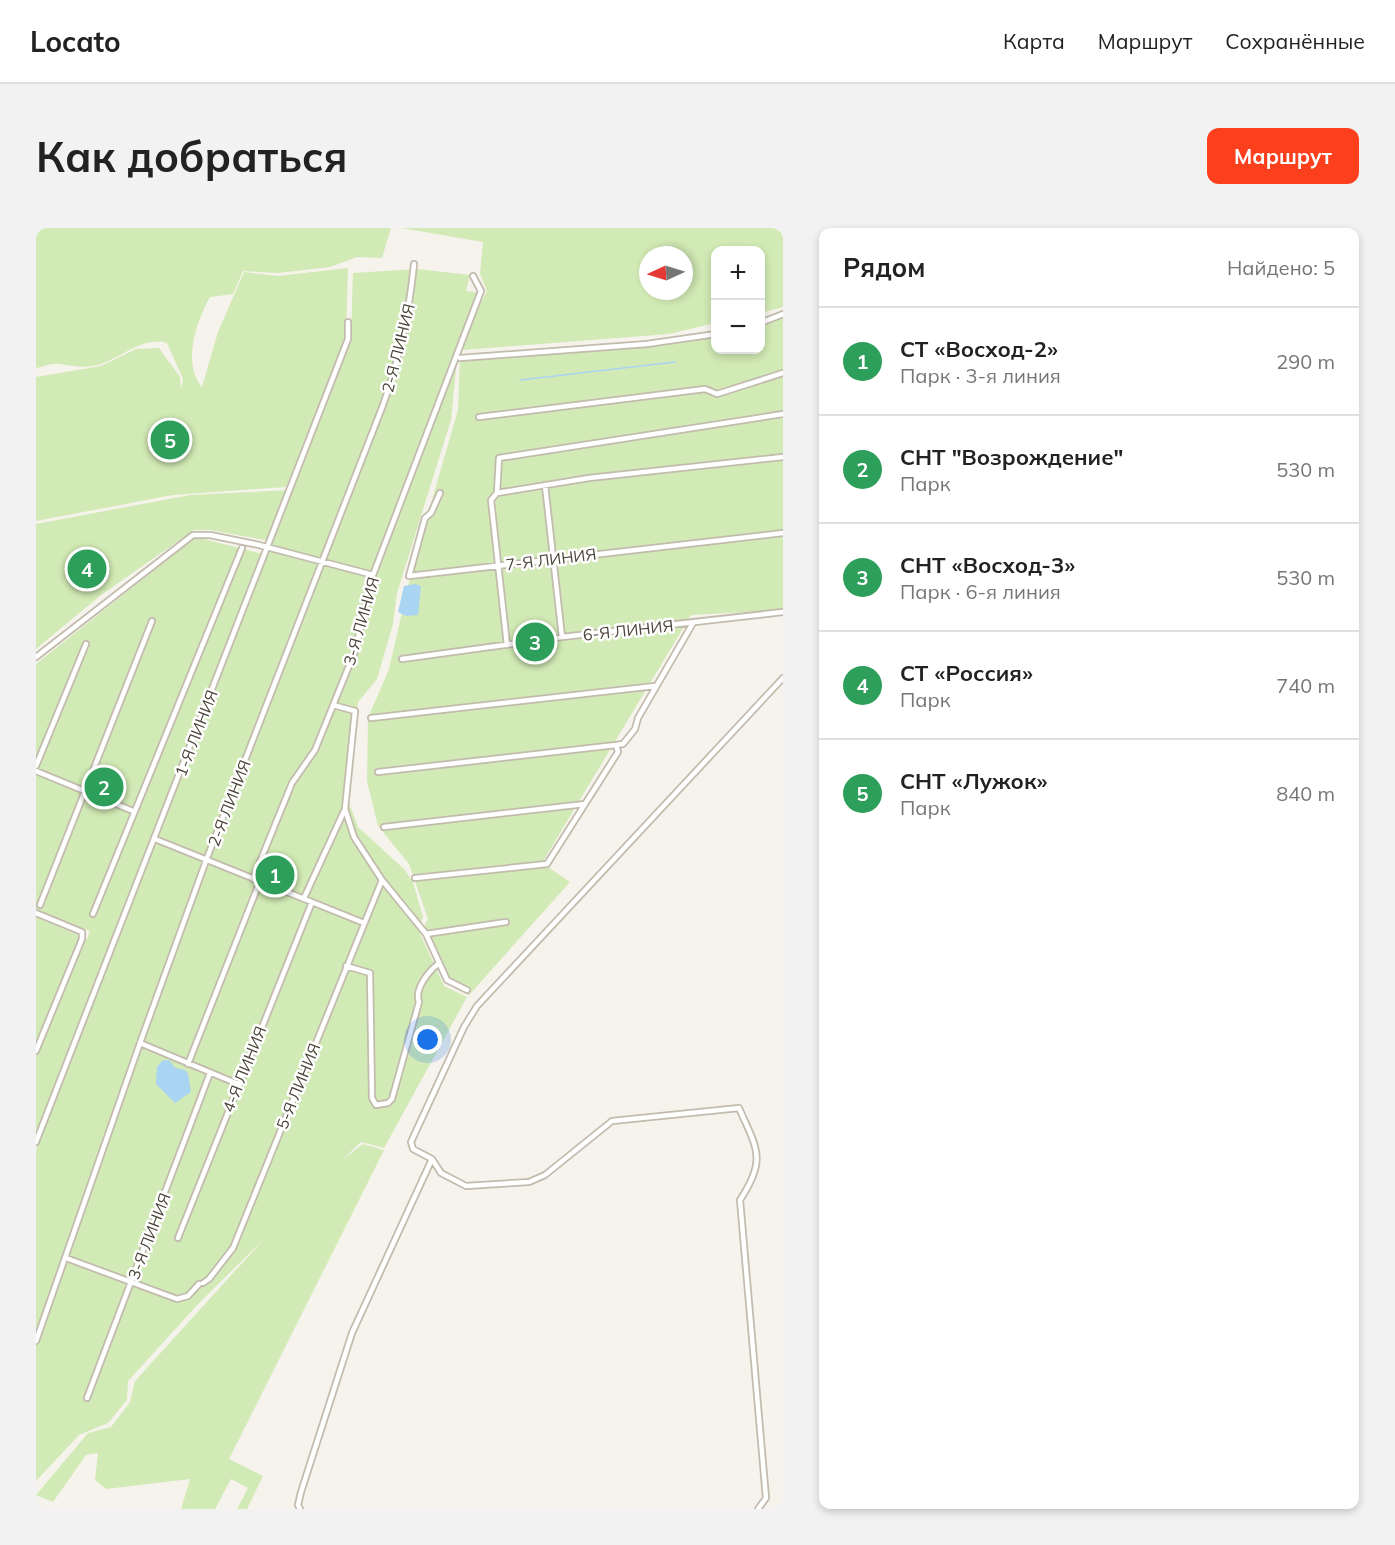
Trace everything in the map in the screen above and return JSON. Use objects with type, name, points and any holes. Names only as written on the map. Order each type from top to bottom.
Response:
[{"type":"street","name":"2-Я ЛИНИЯ","points":[[36,1341],[207,858],[397,366],[409,316],[414,264]]},
{"type":"street","name":"3-Я ЛИНИЯ","points":[[254,879],[292,783],[315,750],[355,651],[374,575],[458,358],[481,291],[473,276]]},
{"type":"street","points":[[765,320],[783,315]]},
{"type":"street","name":"1-Я ЛИНИЯ","points":[[36,1142],[269,548],[348,339],[348,322]]},
{"type":"street","points":[[458,358],[647,344],[711,335]]},
{"type":"street","points":[[479,417],[705,389],[717,394],[783,373]]},
{"type":"street","points":[[507,645],[491,500],[497,493],[499,458],[783,414]]},
{"type":"street","points":[[497,493],[589,478],[783,457]]},
{"type":"street","points":[[545,485],[562,636]]},
{"type":"street","name":"7-Я ЛИНИЯ","points":[[440,493],[431,513],[425,518],[409,576],[783,533]]},
{"type":"street","points":[[36,657],[193,535],[210,535],[269,548],[374,575]]},
{"type":"street","points":[[93,914],[133,811],[242,549]]},
{"type":"street","name":"6-Я ЛИНИЯ","points":[[402,659],[562,636],[783,612]]},
{"type":"street","points":[[40,904],[152,621]]},
{"type":"street","points":[[378,772],[623,744],[635,729],[638,718],[693,623]]},
{"type":"street","points":[[36,766],[86,644]]},
{"type":"street","points":[[758,1509],[766,1498],[740,1200],[752,1182],[758,1153],[739,1108],[612,1121],[545,1175],[529,1182],[466,1186],[441,1173],[432,1159],[413,1149],[411,1142],[464,1027],[477,1006],[783,678]]},
{"type":"street","points":[[370,718],[655,687]]},
{"type":"street","points":[[304,898],[345,809],[355,711],[333,705]]},
{"type":"street","points":[[415,878],[547,864],[618,752],[616,745]]},
{"type":"street","points":[[36,771],[133,811]]},
{"type":"street","points":[[384,827],[585,804]]},
{"type":"street","points":[[345,809],[354,837],[382,880],[425,931],[447,980],[467,990]]},
{"type":"street","points":[[155,839],[364,923]]},
{"type":"street","name":"5-Я ЛИНИЯ","points":[[131,1283],[177,1299],[188,1296],[201,1283],[209,1279],[233,1248],[382,880]]},
{"type":"street","points":[[188,1064],[260,881]]},
{"type":"street","name":"4-Я ЛИНИЯ","points":[[178,1238],[312,902]]},
{"type":"street","points":[[36,913],[82,932],[82,939],[36,1051]]},
{"type":"street","points":[[425,931],[506,922]]},
{"type":"street","points":[[346,966],[370,973],[372,1098],[376,1105],[382,1105],[392,1099],[419,1002],[419,992],[426,976],[438,964]]},
{"type":"street","points":[[140,1043],[238,1084]]},
{"type":"street","name":"3-Я ЛИНИЯ","points":[[87,1398],[210,1073]]},
{"type":"street","points":[[300,1509],[298,1505],[301,1491],[352,1333],[432,1159]]},
{"type":"street","points":[[66,1258],[131,1283]]},
{"type":"green space","points":[[36,228],[391,228],[382,258],[357,257],[330,267],[278,273],[243,271],[233,294],[210,297],[200,318],[192,355],[196,377],[202,387],[218,332],[244,272],[278,276],[348,268],[346,338],[286,487],[173,495],[36,521],[36,377],[101,366],[136,349],[159,348],[180,377],[181,390],[183,379],[167,343],[158,342],[150,342],[133,348],[96,366],[56,364],[36,368]]},
{"type":"green space","points":[[401,228],[783,228],[783,307],[765,312],[765,246],[711,246],[711,324],[669,334],[462,350],[467,333],[457,359],[451,420],[397,593],[393,624],[377,679],[358,702],[349,803],[358,827],[404,869],[413,882],[423,917],[418,929],[444,986],[467,997],[384,1148],[361,1142],[342,1160],[363,1144],[384,1150],[229,1459],[263,1476],[247,1509],[237,1509],[248,1488],[231,1479],[215,1509],[181,1509],[190,1479],[106,1489],[95,1480],[98,1453],[86,1455],[53,1502],[36,1495],[88,1433],[111,1427],[130,1402],[135,1381],[265,1238],[201,1301],[128,1381],[127,1400],[108,1423],[79,1435],[36,1481],[36,1150],[351,336],[353,273],[417,269],[470,275],[466,291],[483,293],[476,312],[487,291],[480,274],[483,242]]},
{"type":"green space","points":[[783,312],[783,610],[691,615],[542,863],[570,882],[469,995],[444,982],[422,930],[428,919],[409,864],[378,826],[367,781],[368,718],[389,669],[412,569],[458,410],[460,356],[711,334],[711,354],[765,354],[765,318]]},
{"type":"green space","points":[[289,490],[270,541],[210,530],[194,530],[101,595],[36,649],[36,524],[190,495]]},
{"type":"green space","points":[[196,537],[263,554],[36,1138],[36,917],[87,939],[90,931],[36,909],[36,664]]},
{"type":"water","points":[[415,584],[421,586],[418,615],[406,616],[398,612],[404,586]]},
{"type":"water","points":[[163,1060],[169,1060],[175,1068],[185,1070],[188,1074],[191,1092],[175,1103],[156,1084],[157,1067]]},
{"type":"waterway","points":[[520,380],[675,362]]},
{"type":"place","name":"СНТ «Лужок»","points":[[170,440]]},
{"type":"place","name":"СТ «Россия»","points":[[87,569]]},
{"type":"place","name":"СНТ «Восход-3»","points":[[535,642]]},
{"type":"place","name":"СНТ \"Возрождение\"","points":[[104,787]]},
{"type":"place","name":"СТ «Восход-2»","points":[[275,875]]}]
